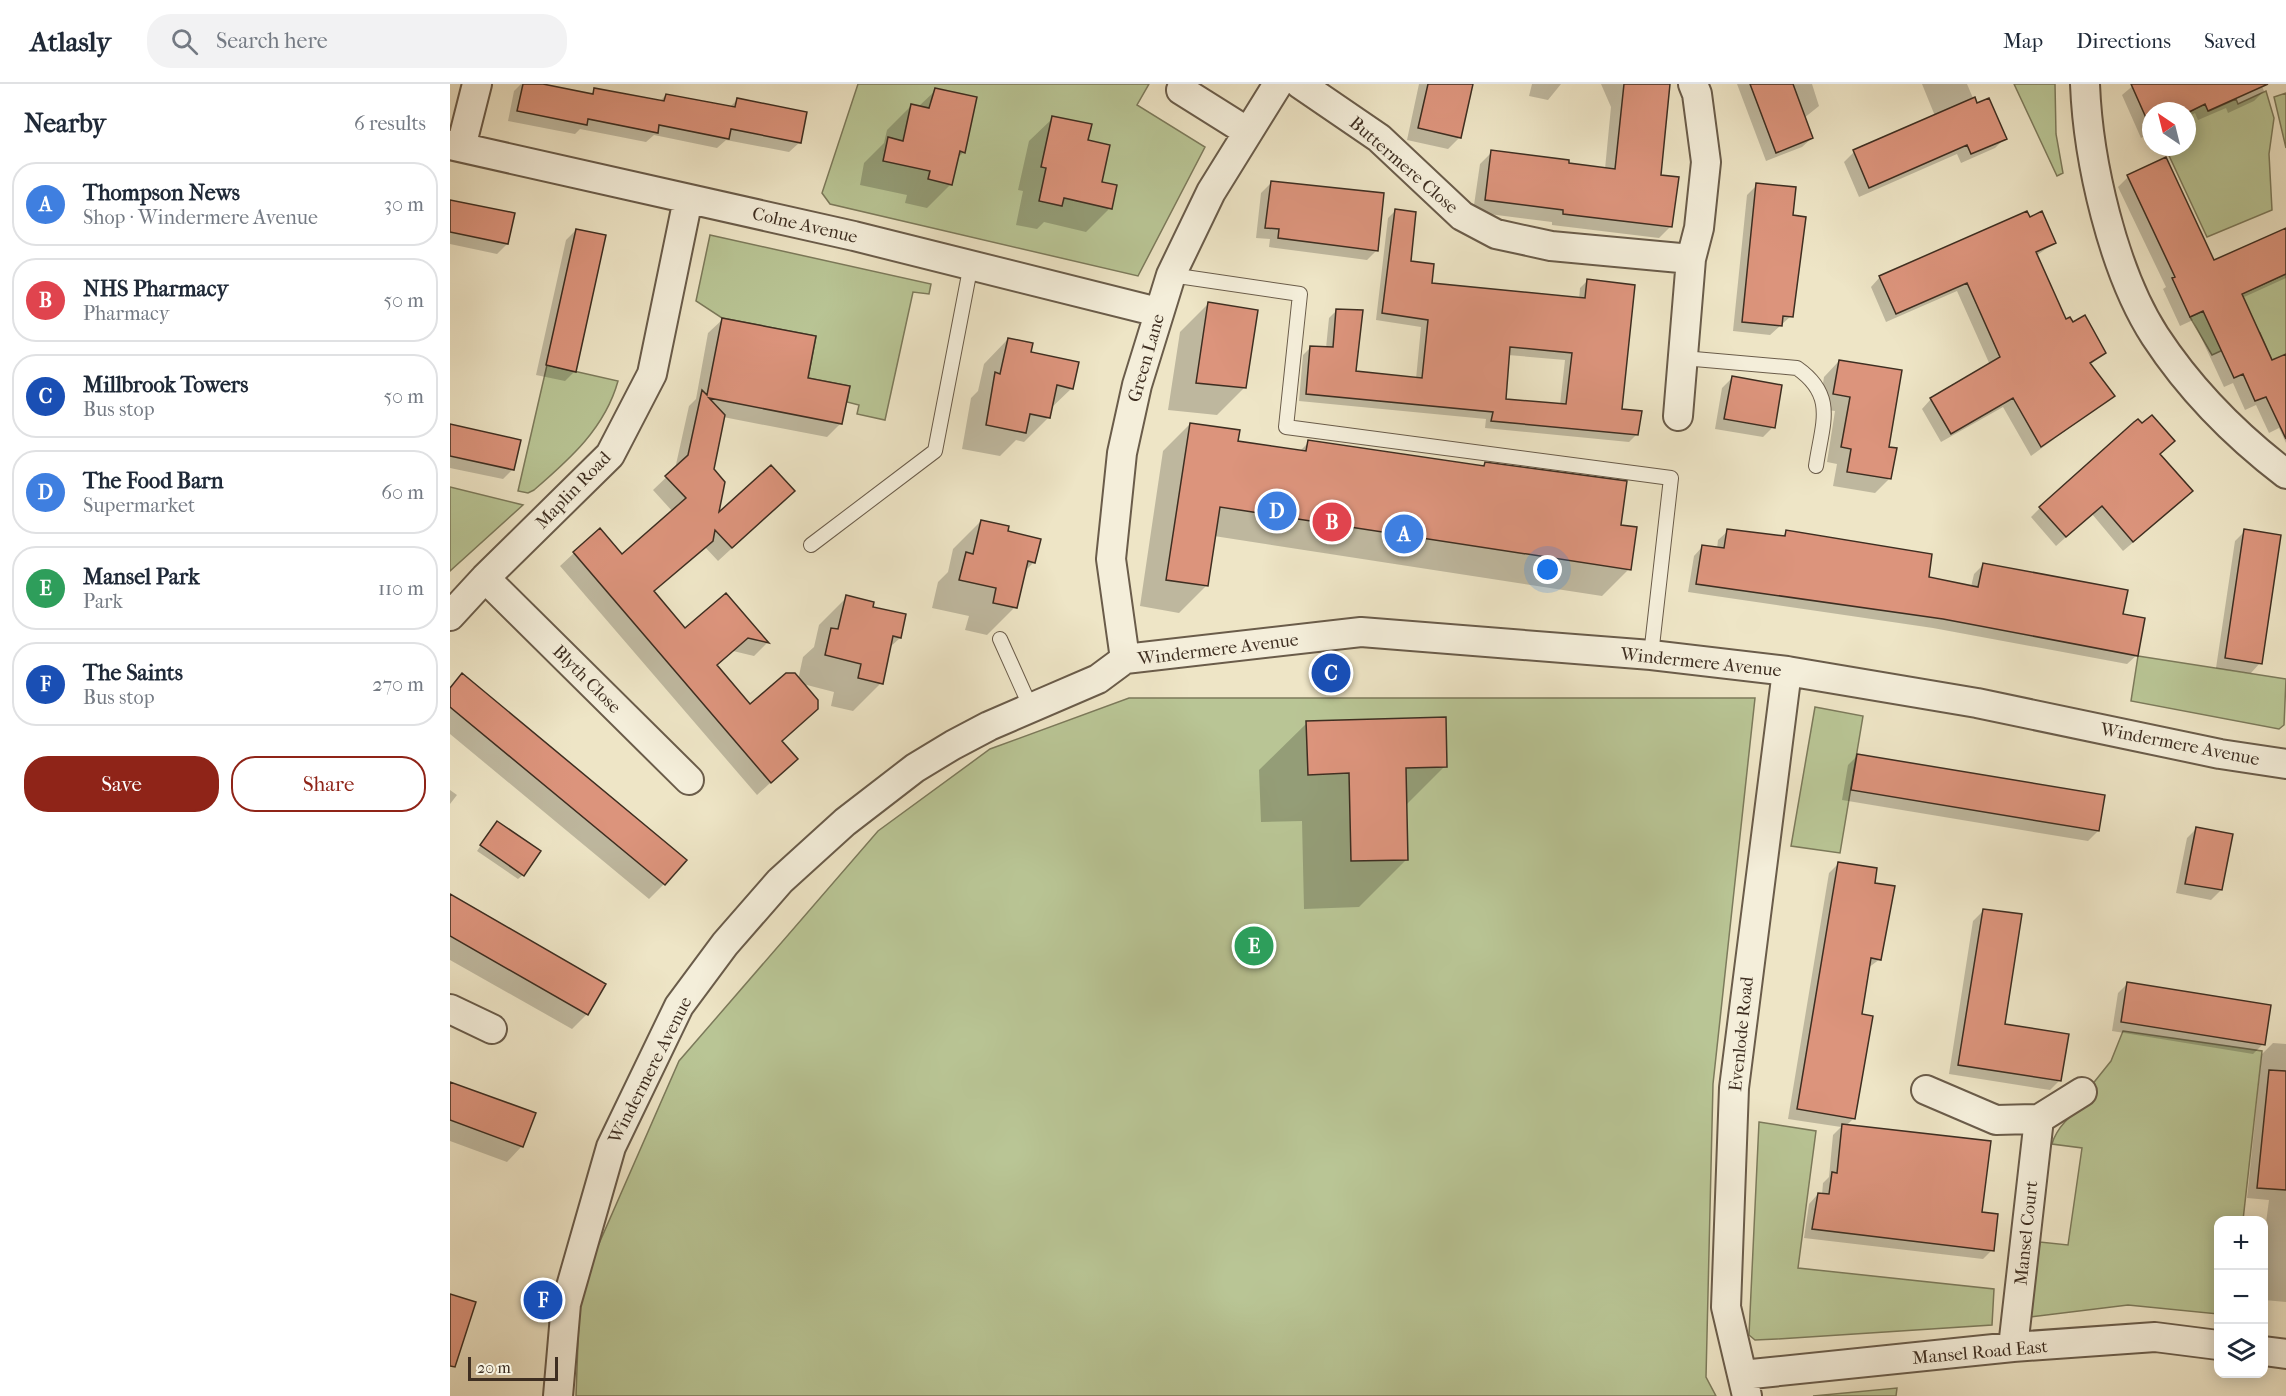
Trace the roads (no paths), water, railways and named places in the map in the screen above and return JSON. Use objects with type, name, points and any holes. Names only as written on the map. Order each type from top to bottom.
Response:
[{"type":"street","points":[[455,146],[477,84]]},
{"type":"street","name":"Green Lane","points":[[1125,659],[1111,559],[1122,453],[1137,385],[1171,274],[1211,192],[1278,84]]},
{"type":"street","name":"Buttermere Close","points":[[1300,84],[1379,138],[1462,216],[1496,234],[1551,246],[1691,259]]},
{"type":"street","points":[[1678,416],[1691,259],[1699,228],[1706,162],[1702,120],[1693,84]]},
{"type":"street","points":[[2085,84],[2087,124],[2110,231],[2135,295],[2154,334],[2185,378],[2214,412],[2249,446],[2286,474]]},
{"type":"street","points":[[1181,90],[1248,132]]},
{"type":"street","name":"Colne Avenue","points":[[455,146],[971,264],[1158,312]]},
{"type":"street","name":"Maplin Road","points":[[450,616],[485,578],[610,455],[652,374],[688,199]]},
{"type":"street","name":"Blyth Close","points":[[485,578],[689,780]]},
{"type":"street","name":"Windermere Avenue","points":[[558,1396],[567,1304],[610,1147],[679,1006],[725,945],[780,882],[844,822],[915,768],[953,745],[1098,679],[1125,659],[1361,632],[1650,655],[1787,671],[1977,703],[2220,754],[2286,764]]},
{"type":"street","name":"Evenlode Road","points":[[1744,1386],[1726,1308],[1734,1088],[1787,671]]},
{"type":"street","points":[[450,1009],[492,1029]]},
{"type":"street","points":[[1926,1090],[1996,1120],[2039,1119],[2082,1092]]},
{"type":"street","name":"Mansel Court","points":[[2013,1347],[2039,1119]]},
{"type":"street","name":"Mansel Road East","points":[[1744,1386],[2013,1347],[2155,1337],[2214,1344]]},
{"type":"street","points":[[2268,1352],[2286,1354]]},
{"type":"lane","points":[[812,545],[935,451],[971,264]]},
{"type":"lane","points":[[1171,274],[1300,294],[1286,427],[1671,478],[1650,655]]},
{"type":"lane","points":[[1683,358],[1797,368],[1812,378],[1823,396],[1816,466]]},
{"type":"lane","points":[[1000,639],[1030,708]]},
{"type":"place","name":"The Food Barn","points":[[1277,511]]},
{"type":"place","name":"NHS Pharmacy","points":[[1332,522]]},
{"type":"place","name":"Thompson News","points":[[1404,534]]},
{"type":"place","name":"Millbrook Towers","points":[[1331,673]]},
{"type":"place","name":"Mansel Park","points":[[1254,946]]},
{"type":"place","name":"The Saints","points":[[543,1300]]}]
